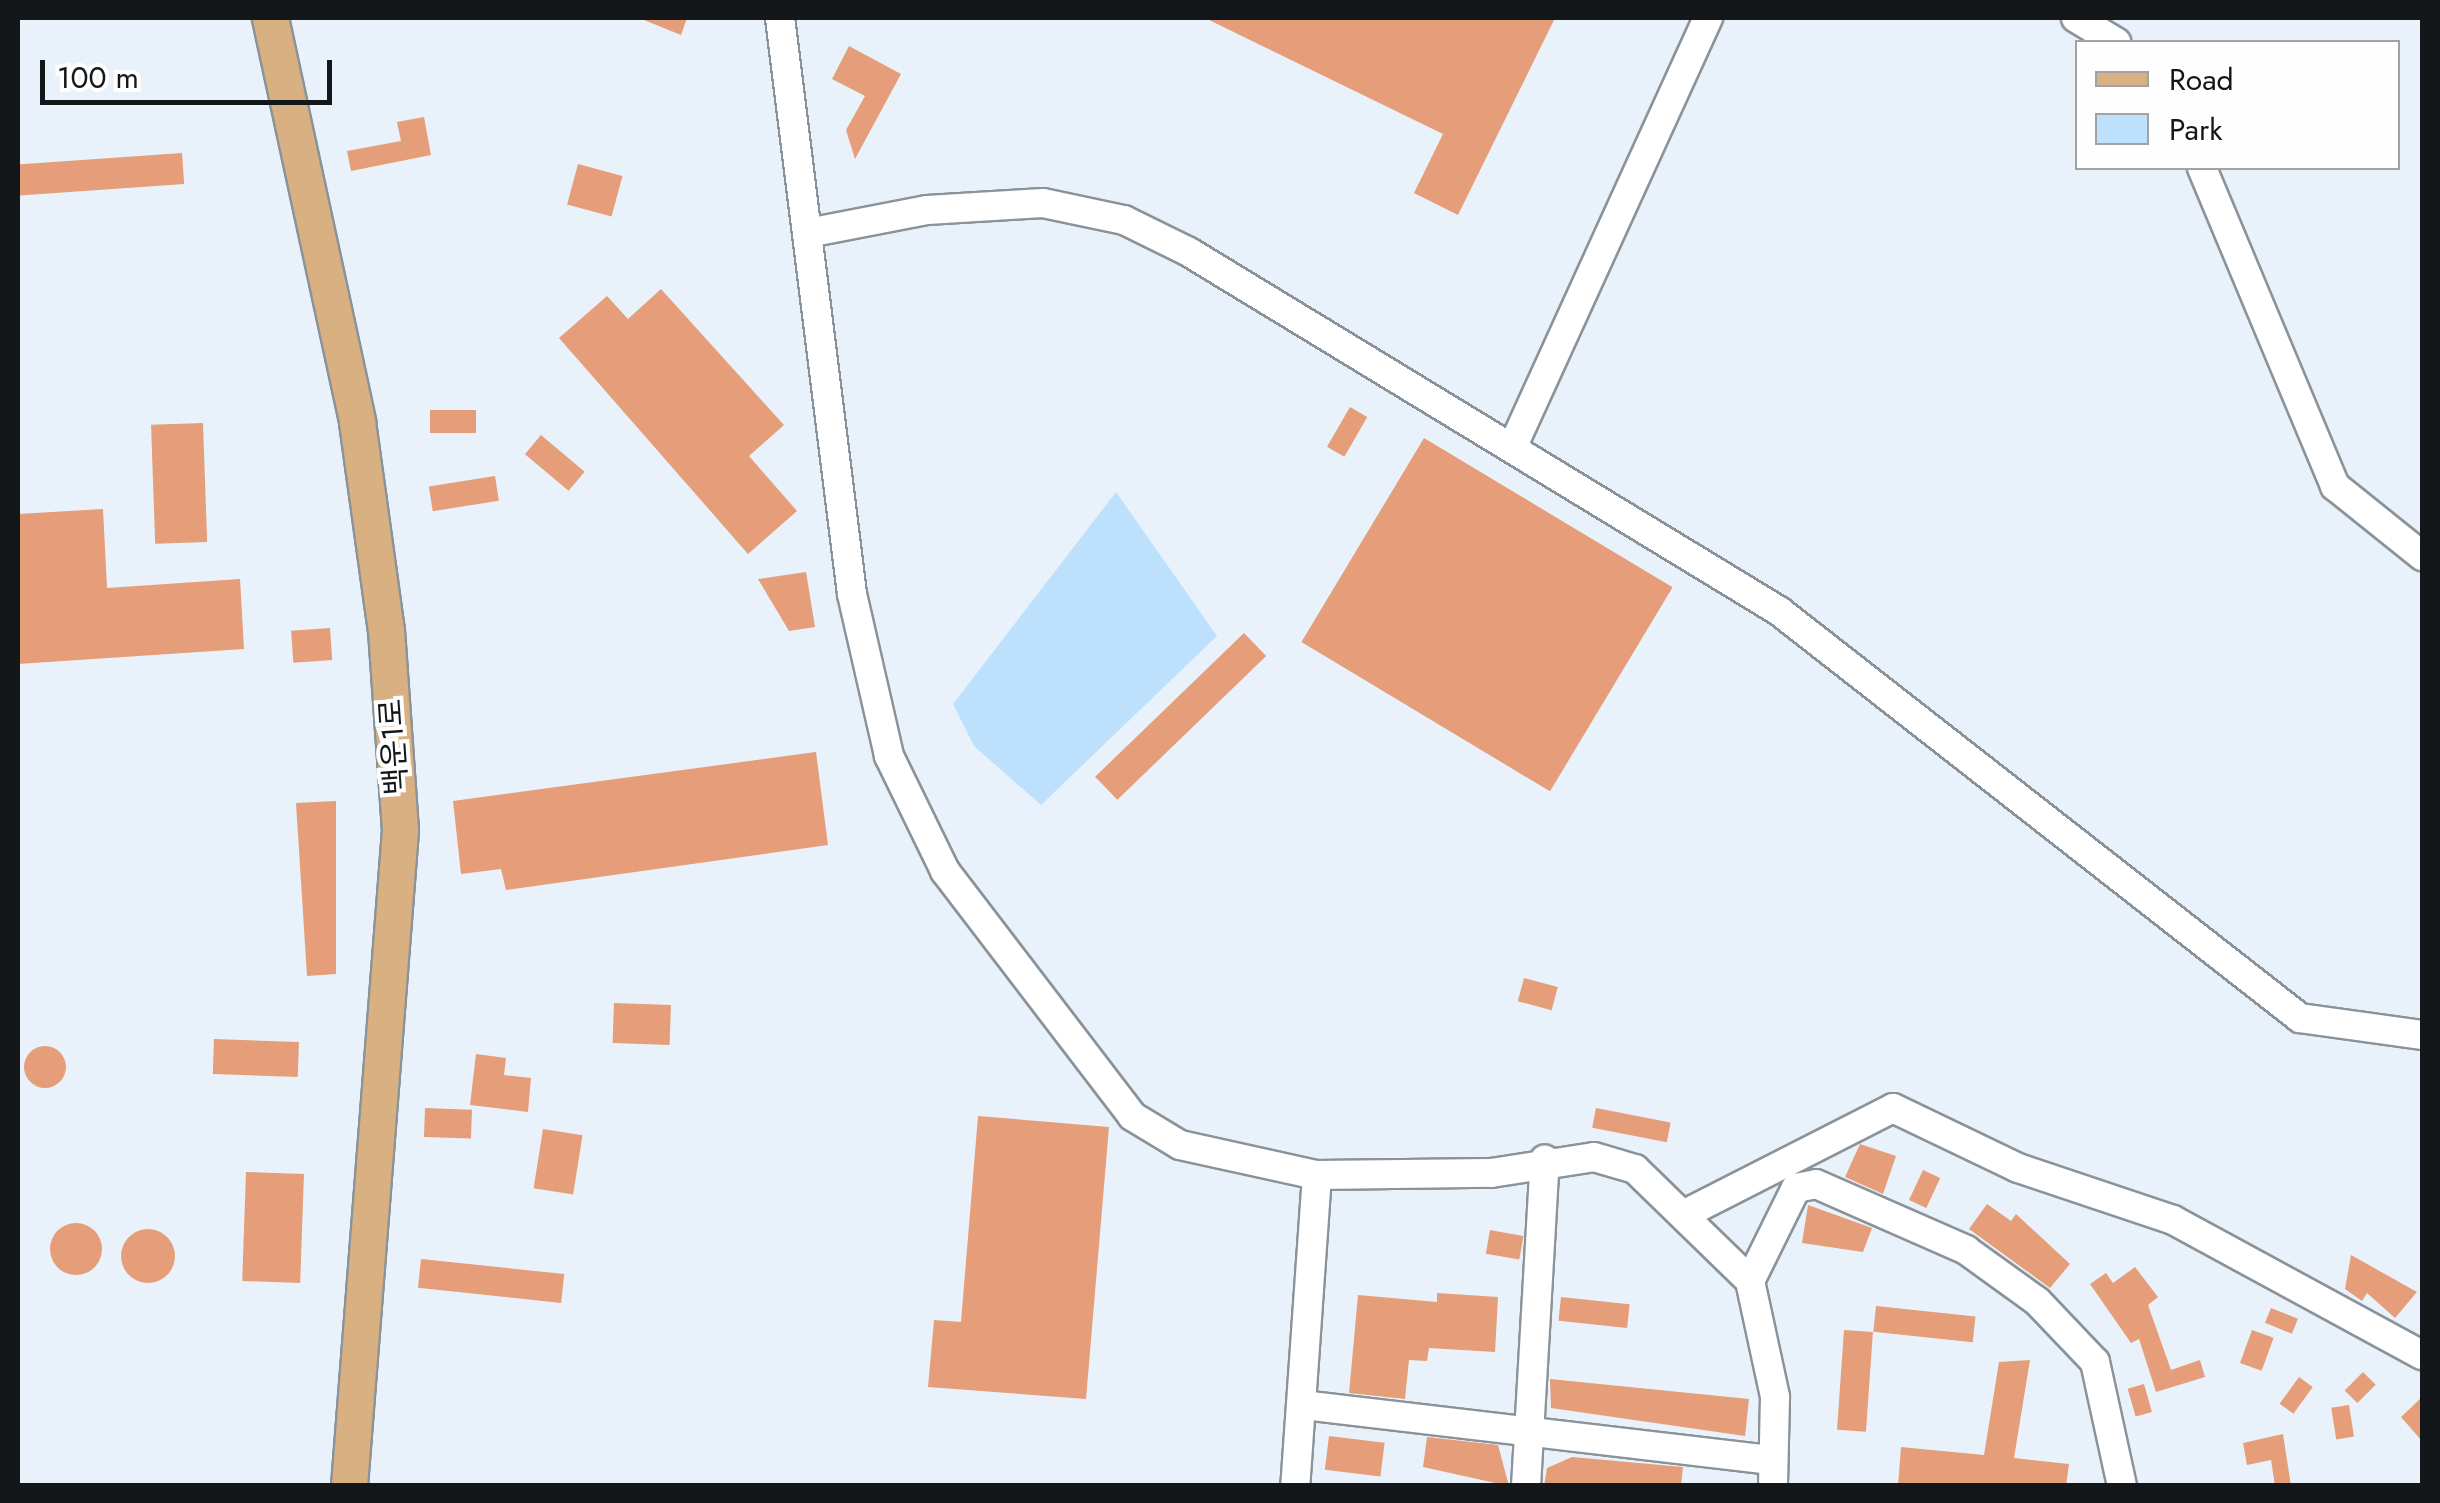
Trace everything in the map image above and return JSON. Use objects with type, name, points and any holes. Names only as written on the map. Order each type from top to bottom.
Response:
[{"type":"main road","name":"백운1로","points":[[270,18],[357,422],[386,630],[400,830],[349,1486]]},
{"type":"street","points":[[780,18],[852,594],[889,756],[945,871],[1132,1116],[1180,1145],[1317,1174],[1492,1173],[1546,1160],[1594,1158],[1635,1169],[1688,1213],[1750,1281],[1775,1396],[1773,1473],[1528,1430],[1303,1405]]},
{"type":"street","points":[[1512,448],[1708,18]]},
{"type":"street","points":[[2076,18],[2113,40]]},
{"type":"street","points":[[2203,170],[2335,486],[2422,556]]},
{"type":"street","points":[[808,232],[927,210],[1043,203],[1124,220],[1512,448],[1779,611],[2300,1018],[2422,1035]]},
{"type":"street","points":[[1688,1213],[1894,1108],[2018,1168],[2173,1220],[2422,1355]]},
{"type":"street","points":[[1526,1486],[1546,1160]]},
{"type":"street","points":[[1294,1486],[1303,1405],[1317,1174]]},
{"type":"street","points":[[1750,1281],[1796,1188],[1816,1184],[1966,1250],[2037,1301],[2095,1362],[2122,1486]]},
{"type":"green space","points":[[1116,492],[1217,636],[1041,805],[974,746],[953,704]]},
{"type":"building","points":[[639,18],[687,18],[681,35]]},
{"type":"building","points":[[1205,18],[1555,18],[1458,215],[1414,193],[1443,134]]},
{"type":"building","points":[[849,46],[901,74],[855,159],[846,130],[865,96],[832,79]]},
{"type":"building","points":[[424,117],[431,155],[351,171],[347,151],[401,141],[397,122]]},
{"type":"building","points":[[182,153],[184,184],[20,195],[18,164]]},
{"type":"building","points":[[578,164],[622,176],[612,216],[567,205]]},
{"type":"building","points":[[661,289],[784,425],[749,456],[797,511],[748,554],[559,338],[607,296],[628,319]]},
{"type":"building","points":[[1350,407],[1367,417],[1344,457],[1327,447]]},
{"type":"building","points":[[430,410],[476,410],[476,433],[430,433]]},
{"type":"building","points":[[203,423],[207,542],[155,544],[151,425]]},
{"type":"building","points":[[541,435],[585,472],[569,491],[525,454]]},
{"type":"building","points":[[1424,438],[1673,587],[1550,791],[1301,642]]},
{"type":"building","points":[[495,476],[499,501],[433,511],[429,486]]},
{"type":"building","points":[[103,509],[107,588],[240,579],[244,649],[18,664],[18,514]]},
{"type":"building","points":[[806,572],[815,627],[789,631],[758,579]]},
{"type":"building","points":[[330,628],[332,660],[293,663],[291,631]]},
{"type":"building","points":[[1244,633],[1266,656],[1117,800],[1095,777]]},
{"type":"building","points":[[816,752],[828,845],[506,890],[501,869],[461,874],[453,801]]},
{"type":"building","points":[[336,801],[336,974],[307,976],[296,803]]},
{"type":"building","points":[[1524,978],[1558,987],[1552,1010],[1518,1001]]},
{"type":"building","points":[[614,1003],[671,1005],[670,1045],[613,1043]]},
{"type":"building","points":[[214,1039],[299,1042],[298,1077],[213,1074]]},
{"type":"building","points":[[45,1046],[60,1052],[66,1067],[60,1082],[45,1088],[30,1082],[24,1067],[30,1052]]},
{"type":"building","points":[[476,1054],[506,1058],[504,1075],[531,1078],[528,1112],[470,1105]]},
{"type":"building","points":[[425,1108],[472,1110],[471,1139],[424,1137]]},
{"type":"building","points":[[1596,1108],[1671,1123],[1667,1142],[1592,1128]]},
{"type":"building","points":[[978,1116],[1109,1127],[1086,1399],[928,1387],[934,1320],[961,1322]]},
{"type":"building","points":[[543,1129],[583,1135],[573,1195],[534,1188]]},
{"type":"building","points":[[1860,1144],[1896,1156],[1883,1194],[1845,1177]]},
{"type":"building","points":[[1923,1170],[1940,1178],[1926,1208],[1909,1200]]},
{"type":"building","points":[[246,1172],[304,1174],[300,1283],[242,1281]]},
{"type":"building","points":[[1987,1204],[2011,1221],[2016,1214],[2070,1264],[2050,1288],[1969,1229]]},
{"type":"building","points":[[1808,1205],[1872,1228],[1863,1252],[1802,1243]]},
{"type":"building","points":[[76,1223],[95,1230],[102,1249],[95,1268],[76,1275],[57,1268],[50,1249],[57,1230]]},
{"type":"building","points":[[148,1229],[167,1237],[175,1256],[167,1275],[148,1283],[129,1275],[121,1256],[129,1237]]},
{"type":"building","points":[[1490,1230],[1523,1236],[1519,1260],[1486,1254]]},
{"type":"building","points":[[2351,1255],[2417,1292],[2395,1318],[2367,1293],[2362,1301],[2345,1289]]},
{"type":"building","points":[[421,1259],[564,1274],[561,1303],[418,1288]]},
{"type":"building","points":[[2135,1267],[2158,1297],[2148,1305],[2171,1370],[2200,1360],[2205,1377],[2156,1392],[2139,1339],[2131,1343],[2090,1284],[2106,1273],[2113,1283]]},
{"type":"building","points":[[1437,1293],[1498,1297],[1495,1352],[1429,1348],[1427,1361],[1409,1360],[1405,1399],[1349,1393],[1358,1295],[1437,1302]]},
{"type":"building","points":[[1561,1297],[1630,1304],[1627,1328],[1558,1321]]},
{"type":"building","points":[[1876,1306],[1975,1316],[1973,1342],[1873,1332]]},
{"type":"building","points":[[2271,1308],[2298,1319],[2292,1334],[2265,1323]]},
{"type":"building","points":[[1844,1330],[1873,1332],[1866,1432],[1837,1430]]},
{"type":"building","points":[[2252,1330],[2274,1338],[2262,1371],[2240,1363]]},
{"type":"building","points":[[2030,1360],[2014,1458],[2069,1464],[2066,1486],[1898,1486],[1901,1447],[1984,1455],[1999,1362]]},
{"type":"building","points":[[2363,1372],[2376,1385],[2357,1403],[2345,1390]]},
{"type":"building","points":[[2299,1377],[2313,1387],[2293,1414],[2280,1404]]},
{"type":"building","points":[[1550,1379],[1749,1399],[1745,1436],[1551,1408]]},
{"type":"building","points":[[2144,1384],[2152,1412],[2136,1417],[2128,1389]]},
{"type":"building","points":[[2422,1397],[2422,1441],[2401,1417]]},
{"type":"building","points":[[2349,1405],[2354,1437],[2336,1439],[2331,1408]]},
{"type":"building","points":[[2283,1434],[2291,1486],[2275,1486],[2271,1460],[2247,1465],[2243,1443]]},
{"type":"building","points":[[1329,1436],[1385,1443],[1380,1477],[1325,1470]]},
{"type":"building","points":[[1427,1437],[1498,1445],[1509,1486],[1423,1467]]},
{"type":"building","points":[[1572,1457],[1683,1467],[1681,1486],[1544,1486],[1547,1468]]}]
